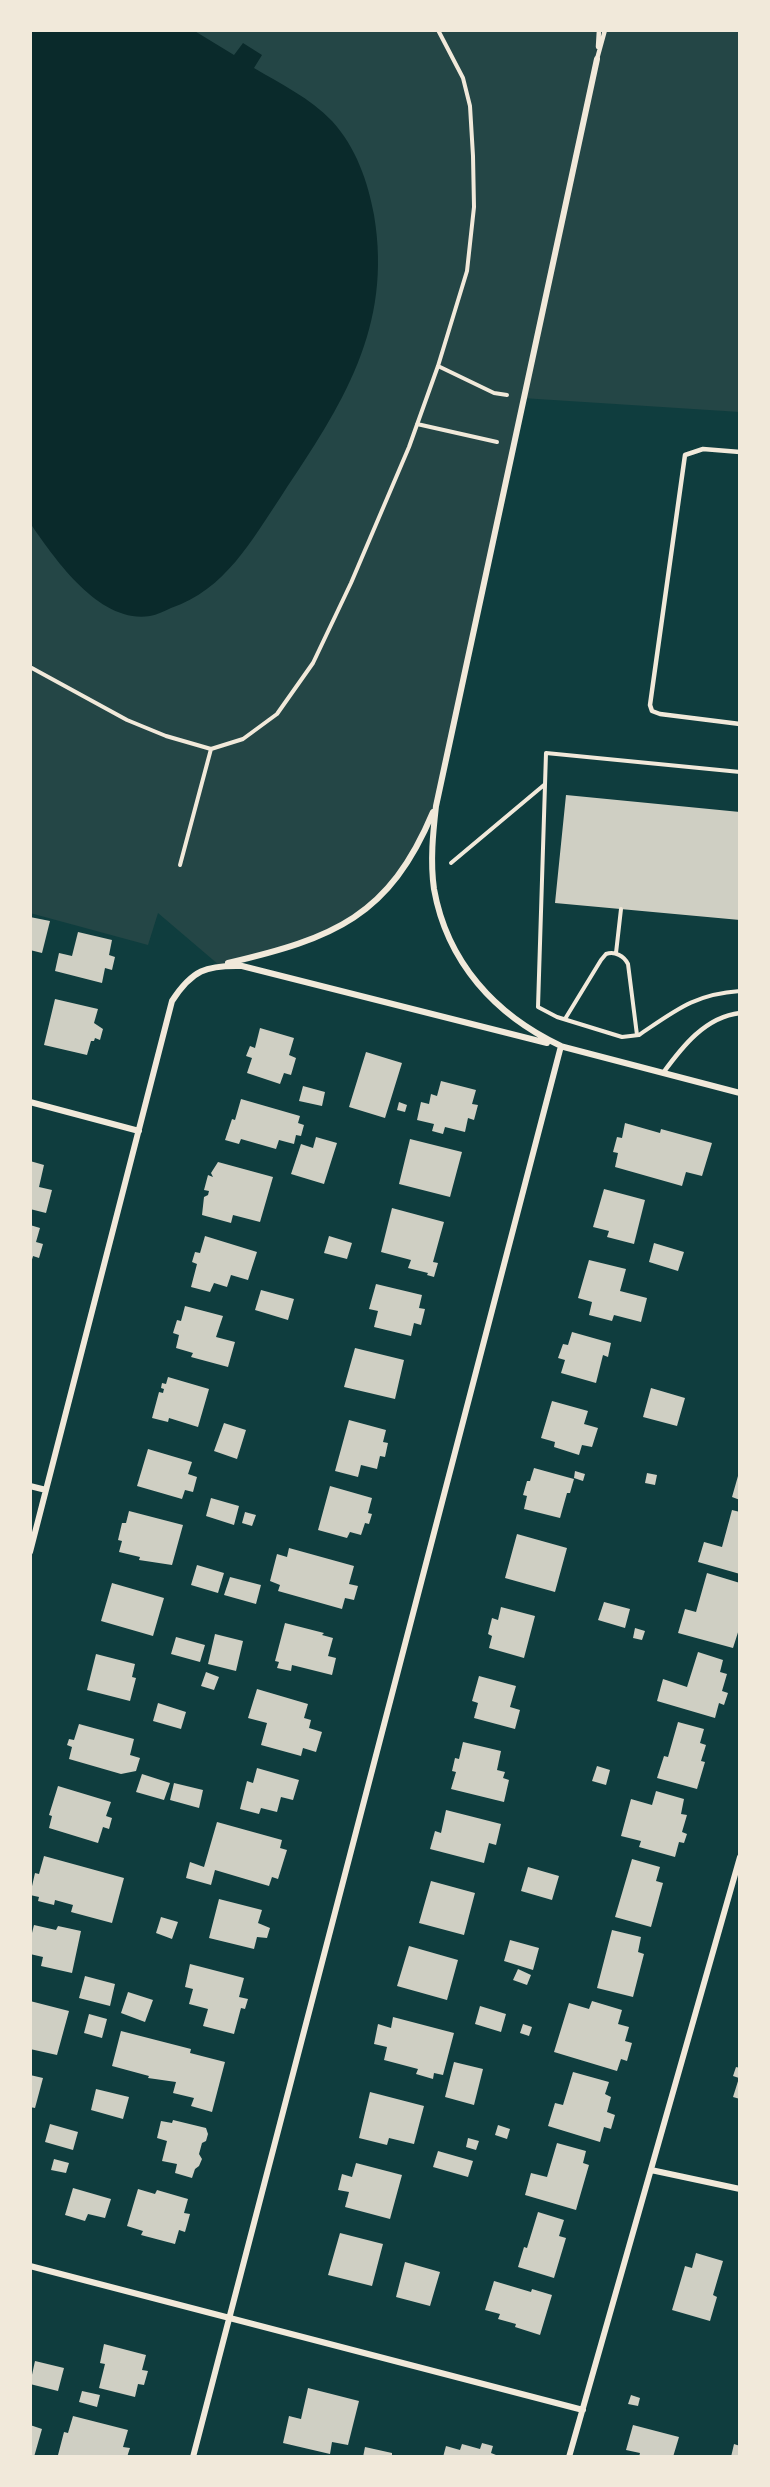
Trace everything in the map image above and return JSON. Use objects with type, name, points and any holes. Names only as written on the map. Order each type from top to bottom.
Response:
[{"type":"street","points":[[561,1046],[534,1034],[511,1017],[480,988],[460,958],[444,924],[434,888],[432,848],[436,806],[597,58]]},
{"type":"street","points":[[30,1552],[172,1001],[184,983],[199,971],[306,942],[343,925],[376,903],[402,873],[421,841],[436,806]]},
{"type":"street","points":[[219,965],[242,966],[561,1046],[740,1094]]},
{"type":"street","points":[[193,2457],[561,1046]]},
{"type":"street","points":[[30,1102],[139,1131]]},
{"type":"street","points":[[30,1486],[46,1490]]},
{"type":"street","points":[[570,2457],[740,1857]]},
{"type":"street","points":[[651,2170],[740,2189]]},
{"type":"street","points":[[30,2266],[583,2410]]},
{"type":"lane","points":[[597,58],[599,30]]},
{"type":"lane","points":[[597,58],[605,30]]},
{"type":"lane","points":[[740,452],[703,449],[685,455],[650,705],[652,711],[660,714],[740,724]]},
{"type":"lane","points":[[663,1073],[695,1035],[714,1022],[740,1013]]},
{"type":"path","points":[[30,667],[128,720],[166,736],[212,749],[243,739],[276,714],[313,663],[351,583],[417,424],[438,366],[467,271],[474,187],[470,106],[463,78],[438,30]]},
{"type":"path","points":[[438,366],[494,393],[522,398]]},
{"type":"path","points":[[417,424],[512,445]]},
{"type":"path","points":[[180,865],[212,749]]},
{"type":"path","points":[[740,772],[546,753],[538,1007],[565,1020],[621,1037],[637,1035],[687,1004],[708,995],[740,991]]},
{"type":"path","points":[[434,876],[545,785]]},
{"type":"path","points":[[616,953],[621,909]]},
{"type":"path","points":[[565,1020],[601,960],[606,954],[616,953],[626,959],[628,964],[637,1035]]},
{"type":"shaded area","points":[[30,30],[740,30],[740,412],[522,398],[436,806],[421,841],[376,903],[306,942],[219,965],[158,913],[148,945],[30,913]]},
{"type":"shaded area","points":[[30,30],[193,30],[234,55],[243,43],[262,55],[254,68],[314,105],[340,131],[360,165],[374,215],[378,256],[376,294],[369,330],[358,364],[342,397],[304,462],[236,562],[207,589],[190,600],[150,616],[131,616],[113,610],[96,600],[80,586],[52,554],[30,523]]},
{"type":"building","points":[[566,795],[740,812],[740,920],[555,903]]},
{"type":"building","points":[[30,917],[50,921],[42,953],[30,950]]},
{"type":"building","points":[[78,932],[112,940],[109,955],[115,957],[112,970],[105,968],[102,983],[55,971],[59,953],[72,956]]},
{"type":"building","points":[[55,999],[98,1009],[94,1023],[103,1029],[100,1040],[95,1038],[91,1041],[87,1055],[44,1045]]},
{"type":"building","points":[[260,1028],[294,1038],[289,1055],[296,1058],[291,1075],[284,1073],[280,1084],[247,1073],[252,1058],[246,1056],[250,1046],[255,1048]]},
{"type":"building","points":[[366,1052],[402,1063],[385,1118],[349,1107]]},
{"type":"building","points":[[441,1081],[476,1090],[472,1104],[478,1105],[474,1120],[468,1118],[465,1132],[445,1127],[443,1134],[432,1131],[434,1124],[417,1120],[421,1102],[429,1104],[431,1094],[437,1096]]},
{"type":"building","points":[[303,1086],[325,1092],[322,1106],[299,1101]]},
{"type":"building","points":[[241,1099],[300,1116],[298,1123],[304,1125],[301,1136],[296,1135],[294,1144],[279,1140],[276,1149],[241,1139],[239,1144],[225,1140],[232,1119],[235,1120]]},
{"type":"building","points":[[399,1102],[407,1105],[405,1112],[397,1110]]},
{"type":"building","points":[[625,1123],[660,1133],[661,1129],[712,1143],[702,1176],[686,1172],[682,1186],[615,1167],[618,1153],[613,1152],[617,1137],[622,1138]]},
{"type":"building","points":[[316,1137],[337,1143],[324,1184],[291,1174],[301,1144],[313,1148]]},
{"type":"building","points":[[410,1139],[462,1152],[450,1197],[399,1184]]},
{"type":"building","points":[[30,1161],[44,1165],[39,1187],[52,1190],[46,1213],[30,1209]]},
{"type":"building","points":[[218,1162],[273,1177],[260,1222],[233,1215],[231,1223],[202,1215],[204,1197],[209,1191],[204,1190],[208,1175],[213,1177],[211,1173]]},
{"type":"building","points":[[604,1189],[645,1200],[634,1244],[607,1237],[609,1231],[593,1227]]},
{"type":"building","points":[[392,1208],[444,1222],[433,1262],[438,1263],[434,1277],[427,1275],[428,1273],[408,1268],[411,1260],[381,1252]]},
{"type":"building","points":[[30,1225],[40,1228],[36,1242],[43,1244],[39,1258],[33,1256],[31,1263]]},
{"type":"building","points":[[205,1236],[257,1252],[248,1280],[231,1275],[227,1287],[214,1283],[210,1292],[191,1287],[197,1264],[192,1262],[195,1252],[200,1253]]},
{"type":"building","points":[[329,1236],[352,1243],[347,1259],[324,1253]]},
{"type":"building","points":[[654,1243],[684,1252],[678,1271],[649,1262]]},
{"type":"building","points":[[589,1260],[626,1269],[620,1291],[647,1298],[641,1322],[614,1315],[612,1321],[589,1315],[592,1302],[578,1298]]},
{"type":"building","points":[[376,1284],[422,1295],[419,1308],[425,1309],[421,1325],[414,1323],[411,1336],[374,1327],[378,1311],[369,1309]]},
{"type":"building","points":[[261,1290],[294,1299],[288,1320],[255,1310]]},
{"type":"building","points":[[185,1306],[223,1316],[216,1337],[235,1342],[228,1367],[191,1357],[193,1353],[176,1348],[179,1335],[173,1333],[177,1320],[181,1321]]},
{"type":"building","points":[[572,1332],[611,1343],[608,1357],[603,1355],[596,1383],[561,1373],[565,1360],[558,1358],[563,1344],[568,1345]]},
{"type":"building","points":[[355,1348],[404,1360],[395,1399],[344,1387]]},
{"type":"building","points":[[168,1377],[209,1389],[198,1427],[169,1418],[168,1422],[152,1418],[159,1392],[163,1393],[162,1383],[166,1384]]},
{"type":"building","points":[[651,1388],[685,1398],[677,1426],[643,1417]]},
{"type":"building","points":[[552,1401],[588,1411],[584,1424],[598,1428],[592,1447],[582,1445],[579,1455],[554,1447],[555,1442],[541,1438]]},
{"type":"building","points":[[349,1420],[386,1430],[383,1442],[388,1443],[385,1457],[380,1456],[377,1469],[361,1465],[358,1477],[335,1471]]},
{"type":"building","points":[[224,1423],[246,1430],[237,1459],[214,1451]]},
{"type":"building","points":[[148,1449],[192,1462],[188,1474],[197,1477],[193,1492],[185,1490],[182,1499],[137,1486]]},
{"type":"building","points":[[534,1468],[574,1479],[570,1493],[567,1493],[560,1518],[524,1509],[527,1496],[523,1495]]},
{"type":"building","points":[[575,1471],[585,1474],[583,1481],[574,1478]]},
{"type":"building","points":[[647,1473],[657,1475],[655,1485],[645,1483]]},
{"type":"building","points":[[738,1476],[740,1476],[740,1500],[732,1497]]},
{"type":"building","points":[[330,1486],[372,1498],[368,1513],[372,1514],[369,1524],[365,1523],[361,1535],[350,1532],[347,1538],[318,1530]]},
{"type":"building","points":[[211,1498],[239,1506],[234,1525],[206,1516]]},
{"type":"building","points":[[732,1510],[740,1512],[740,1574],[698,1562],[704,1542],[722,1547]]},
{"type":"building","points":[[129,1511],[183,1525],[172,1565],[139,1560],[140,1557],[119,1552],[122,1541],[118,1540],[122,1523],[126,1523]]},
{"type":"building","points":[[245,1512],[256,1515],[252,1526],[242,1523]]},
{"type":"building","points":[[517,1534],[567,1548],[555,1592],[505,1578]]},
{"type":"building","points":[[289,1548],[354,1566],[349,1584],[358,1586],[354,1600],[345,1598],[342,1609],[278,1591],[280,1585],[270,1581],[277,1554],[287,1557]]},
{"type":"building","points":[[197,1565],[224,1573],[218,1593],[191,1585]]},
{"type":"building","points":[[707,1573],[740,1583],[740,1626],[733,1648],[678,1633],[685,1609],[696,1612]]},
{"type":"building","points":[[230,1577],[261,1585],[256,1604],[224,1595]]},
{"type":"building","points":[[112,1583],[164,1598],[153,1636],[101,1621]]},
{"type":"building","points":[[604,1602],[630,1609],[625,1628],[598,1620]]},
{"type":"building","points":[[501,1607],[535,1616],[524,1658],[489,1648],[492,1636],[488,1634],[492,1618],[498,1620]]},
{"type":"building","points":[[285,1623],[324,1633],[322,1635],[333,1638],[328,1656],[336,1658],[332,1675],[292,1665],[291,1671],[277,1668],[279,1662],[275,1661]]},
{"type":"building","points":[[635,1628],[645,1631],[642,1640],[633,1638]]},
{"type":"building","points":[[215,1634],[243,1641],[236,1671],[208,1664]]},
{"type":"building","points":[[176,1637],[205,1645],[200,1662],[171,1654]]},
{"type":"building","points":[[698,1652],[723,1660],[720,1672],[727,1674],[722,1691],[728,1693],[724,1705],[719,1703],[715,1718],[657,1701],[663,1679],[687,1687]]},
{"type":"building","points":[[96,1654],[135,1664],[132,1677],[136,1678],[130,1701],[87,1690]]},
{"type":"building","points":[[206,1672],[219,1677],[214,1690],[201,1686]]},
{"type":"building","points":[[479,1676],[516,1686],[510,1707],[520,1710],[515,1729],[474,1718],[478,1703],[472,1701]]},
{"type":"building","points":[[257,1689],[308,1704],[304,1718],[311,1720],[309,1728],[322,1732],[316,1752],[303,1748],[301,1756],[261,1745],[267,1723],[248,1718]]},
{"type":"building","points":[[158,1703],[186,1712],[181,1729],[153,1721]]},
{"type":"building","points":[[678,1722],[704,1729],[700,1743],[706,1745],[701,1761],[705,1762],[697,1789],[657,1778],[664,1756],[668,1757]]},
{"type":"building","points":[[79,1724],[134,1739],[130,1755],[140,1758],[136,1771],[121,1774],[69,1759],[72,1747],[67,1745],[69,1739],[74,1740]]},
{"type":"building","points":[[463,1742],[501,1751],[497,1770],[505,1772],[503,1778],[509,1780],[504,1802],[451,1789],[456,1772],[452,1771],[455,1758],[459,1759]]},
{"type":"building","points":[[597,1766],[610,1770],[606,1785],[592,1781]]},
{"type":"building","points":[[257,1768],[299,1780],[293,1800],[281,1797],[277,1812],[261,1808],[259,1814],[240,1809],[247,1781],[253,1783]]},
{"type":"building","points":[[142,1774],[170,1783],[164,1800],[136,1792]]},
{"type":"building","points":[[174,1783],[203,1790],[199,1808],[170,1800]]},
{"type":"building","points":[[58,1786],[111,1802],[106,1816],[112,1818],[109,1829],[103,1827],[98,1843],[49,1828],[52,1816],[49,1815]]},
{"type":"building","points":[[656,1791],[684,1799],[681,1814],[687,1815],[682,1832],[687,1834],[684,1843],[679,1842],[675,1857],[639,1847],[641,1841],[621,1836],[631,1799],[652,1805]]},
{"type":"building","points":[[446,1810],[501,1824],[496,1845],[489,1843],[484,1863],[430,1849],[435,1831],[441,1833]]},
{"type":"building","points":[[217,1822],[282,1840],[280,1848],[287,1850],[278,1879],[272,1877],[269,1886],[215,1870],[211,1885],[186,1878],[190,1862],[204,1867]]},
{"type":"building","points":[[44,1856],[124,1878],[112,1923],[71,1912],[73,1905],[55,1900],[54,1905],[38,1901],[39,1897],[30,1895],[35,1873],[39,1874]]},
{"type":"building","points":[[632,1859],[660,1867],[656,1881],[663,1883],[651,1927],[615,1917]]},
{"type":"building","points":[[528,1867],[559,1876],[552,1900],[521,1891]]},
{"type":"building","points":[[431,1881],[475,1893],[464,1935],[419,1923]]},
{"type":"building","points":[[219,1899],[262,1910],[258,1923],[270,1928],[267,1938],[257,1937],[254,1949],[209,1938]]},
{"type":"building","points":[[161,1917],[178,1922],[172,1939],[156,1933]]},
{"type":"building","points":[[34,1925],[56,1930],[58,1926],[81,1931],[72,1973],[41,1966],[43,1957],[30,1954]]},
{"type":"building","points":[[612,1930],[641,1937],[638,1952],[644,1954],[633,1997],[597,1988]]},
{"type":"building","points":[[510,1940],[539,1948],[533,1970],[504,1961]]},
{"type":"building","points":[[409,1946],[458,1960],[447,2000],[397,1986]]},
{"type":"building","points":[[190,1964],[244,1978],[239,1997],[248,1999],[245,2009],[241,2008],[234,2034],[203,2026],[208,2009],[189,2004],[193,1989],[185,1987]]},
{"type":"building","points":[[518,1969],[531,1975],[527,1985],[513,1980]]},
{"type":"building","points":[[85,1976],[115,1984],[110,2006],[79,1998]]},
{"type":"building","points":[[128,1992],[153,2000],[145,2022],[121,2013]]},
{"type":"building","points":[[30,2001],[69,2011],[57,2055],[30,2049]]},
{"type":"building","points":[[592,2001],[622,2010],[618,2024],[629,2027],[625,2041],[632,2043],[627,2061],[621,2059],[617,2071],[554,2052],[569,2003],[589,2009]]},
{"type":"building","points":[[480,2006],[506,2014],[501,2032],[475,2024]]},
{"type":"building","points":[[89,2014],[107,2019],[102,2038],[84,2033]]},
{"type":"building","points":[[393,2017],[454,2033],[443,2075],[434,2073],[433,2079],[416,2074],[418,2069],[384,2060],[387,2047],[374,2044],[378,2024],[391,2028]]},
{"type":"building","points":[[523,2024],[532,2027],[529,2036],[520,2033]]},
{"type":"building","points":[[121,2031],[191,2049],[190,2053],[225,2062],[212,2112],[191,2106],[194,2098],[173,2093],[176,2082],[148,2078],[149,2076],[112,2066]]},
{"type":"building","points":[[454,2062],[483,2069],[474,2105],[445,2097]]},
{"type":"building","points":[[736,2067],[740,2068],[740,2099],[733,2097],[739,2078],[733,2076]]},
{"type":"building","points":[[573,2072],[609,2082],[605,2094],[611,2097],[607,2112],[615,2115],[611,2129],[604,2127],[600,2142],[548,2126],[555,2103],[563,2105]]},
{"type":"building","points":[[30,2075],[43,2078],[35,2108],[30,2107]]},
{"type":"building","points":[[96,2089],[129,2097],[123,2119],[91,2110]]},
{"type":"building","points":[[370,2092],[424,2106],[414,2144],[389,2138],[387,2145],[359,2138]]},
{"type":"building","points":[[173,2120],[206,2128],[208,2134],[199,2154],[202,2159],[192,2178],[175,2173],[177,2164],[162,2161],[167,2141],[157,2138],[161,2121],[172,2123]]},
{"type":"building","points":[[50,2124],[78,2132],[73,2150],[45,2142]]},
{"type":"building","points":[[498,2125],[510,2129],[507,2139],[495,2135]]},
{"type":"building","points":[[468,2138],[479,2141],[476,2150],[466,2147]]},
{"type":"building","points":[[557,2143],[586,2151],[583,2163],[589,2165],[576,2210],[525,2195],[531,2173],[547,2177]]},
{"type":"building","points":[[438,2151],[473,2161],[468,2177],[433,2167]]},
{"type":"building","points":[[54,2159],[69,2163],[66,2173],[51,2170]]},
{"type":"building","points":[[356,2163],[402,2175],[390,2219],[345,2207],[349,2192],[338,2190],[342,2174],[352,2177]]},
{"type":"building","points":[[73,2188],[111,2199],[105,2218],[88,2214],[85,2221],[65,2215]]},
{"type":"building","points":[[138,2189],[155,2194],[157,2190],[188,2199],[184,2213],[190,2214],[185,2232],[179,2230],[175,2244],[141,2235],[143,2231],[127,2226]]},
{"type":"building","points":[[538,2212],[564,2220],[559,2236],[566,2238],[554,2278],[518,2267],[524,2247],[527,2248]]},
{"type":"building","points":[[340,2233],[383,2244],[372,2286],[328,2275]]},
{"type":"building","points":[[696,2253],[723,2261],[713,2295],[717,2297],[710,2321],[672,2310],[685,2266],[692,2268]]},
{"type":"building","points":[[405,2262],[440,2272],[430,2306],[396,2297]]},
{"type":"building","points":[[494,2281],[531,2292],[532,2289],[552,2295],[540,2335],[515,2327],[516,2324],[498,2319],[500,2314],[485,2310]]},
{"type":"building","points":[[104,2344],[146,2355],[142,2370],[148,2371],[144,2385],[138,2384],[135,2397],[99,2388],[105,2364],[100,2363]]},
{"type":"building","points":[[35,2361],[64,2368],[58,2391],[30,2384]]},
{"type":"building","points":[[308,2388],[359,2401],[348,2445],[332,2442],[330,2454],[283,2443],[289,2416],[301,2419]]},
{"type":"building","points":[[82,2391],[100,2395],[97,2407],[79,2402]]},
{"type":"building","points":[[631,2395],[640,2398],[638,2406],[628,2404]]},
{"type":"building","points":[[73,2416],[128,2430],[123,2447],[130,2448],[127,2457],[58,2455],[64,2432],[68,2433]]},
{"type":"building","points":[[30,2425],[42,2429],[34,2457],[30,2457]]},
{"type":"building","points":[[633,2425],[679,2437],[673,2457],[639,2457],[640,2453],[626,2450]]},
{"type":"building","points":[[482,2443],[493,2446],[491,2453],[501,2457],[443,2457],[446,2446],[460,2450],[462,2444],[480,2449]]},
{"type":"building","points":[[734,2444],[740,2446],[740,2457],[731,2457]]},
{"type":"building","points":[[365,2447],[392,2453],[392,2457],[363,2457]]}]
